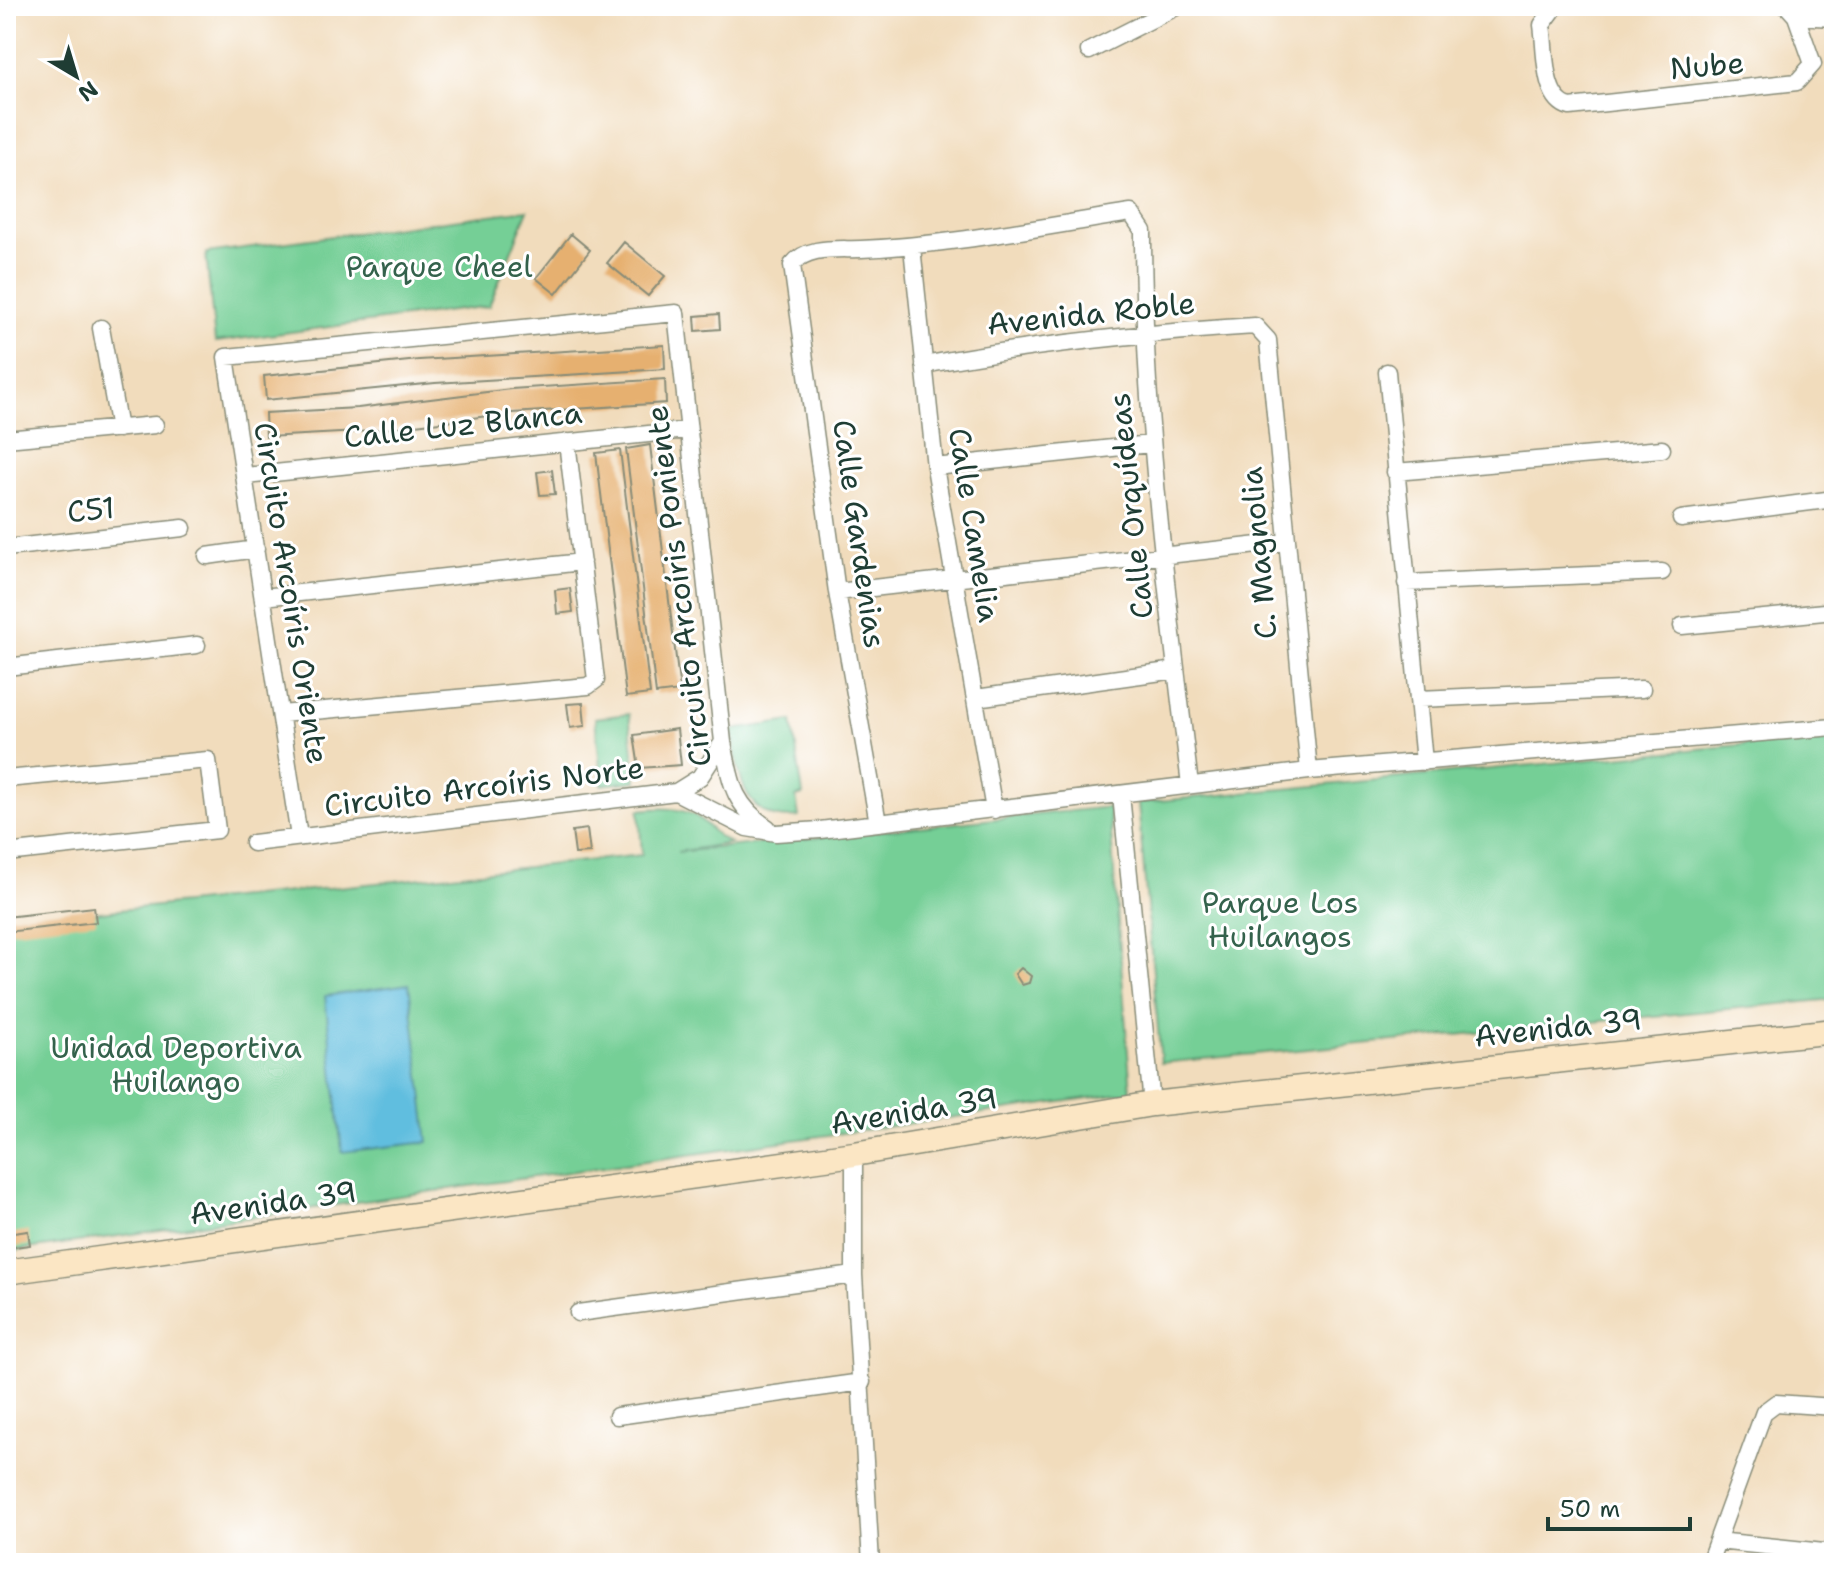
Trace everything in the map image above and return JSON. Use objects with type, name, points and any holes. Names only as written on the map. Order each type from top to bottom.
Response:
[{"type":"street","points":[[1089,51],[1178,6]]},
{"type":"street","name":"Nube","points":[[1556,6],[1542,25],[1552,95],[1559,104],[1570,107],[1786,86],[1797,82],[1813,64],[1792,11]]},
{"type":"street","points":[[1792,11],[1834,18]]},
{"type":"street","name":"Calle Orquídeas","points":[[912,247],[1131,213],[1139,221],[1143,231],[1143,333],[1150,444],[1190,785]]},
{"type":"street","name":"Calle Gardenias","points":[[878,823],[837,592],[792,265],[799,255],[815,251],[912,247]]},
{"type":"street","name":"Calle Camelia","points":[[912,247],[935,467],[952,580],[976,698],[994,810]]},
{"type":"street","name":"Circuito Arcoíris Poniente","points":[[226,357],[676,313],[723,742],[732,790],[748,815],[776,833]]},
{"type":"street","name":"Avenida Roble","points":[[924,365],[1010,349],[1143,333],[1255,326],[1263,331]]},
{"type":"street","points":[[101,328],[119,429]]},
{"type":"street","name":"C. Magnolia","points":[[1263,331],[1268,340],[1309,771]]},
{"type":"street","name":"Circuito Arcoíris Oriente","points":[[226,357],[299,837]]},
{"type":"street","points":[[1387,372],[1424,762]]},
{"type":"street","points":[[6,439],[155,425]]},
{"type":"street","name":"Calle Luz Blanca","points":[[245,476],[687,430]]},
{"type":"street","points":[[281,714],[588,686],[596,680],[567,442]]},
{"type":"street","points":[[935,467],[1150,444]]},
{"type":"street","points":[[1395,472],[1662,449]]},
{"type":"street","points":[[1681,519],[1834,499]]},
{"type":"street","name":"C51","points":[[6,548],[183,528]]},
{"type":"street","points":[[837,592],[1285,542]]},
{"type":"street","points":[[207,556],[256,549]]},
{"type":"street","points":[[263,597],[582,562]]},
{"type":"street","points":[[1406,583],[1662,572]]},
{"type":"street","points":[[1682,626],[1834,611]]},
{"type":"street","points":[[6,667],[197,645]]},
{"type":"street","points":[[976,698],[1176,670]]},
{"type":"street","points":[[1419,699],[1642,689]]},
{"type":"street","points":[[776,833],[1309,771],[1834,727]]},
{"type":"street","name":"Circuito Arcoíris Norte","points":[[253,843],[676,792],[700,777],[723,742]]},
{"type":"street","points":[[6,779],[208,760],[217,830],[6,853]]},
{"type":"street","name":"Circuito Arcoíris Norte","points":[[676,792],[747,828],[776,833]]},
{"type":"street","points":[[1121,795],[1152,1104]]},
{"type":"street","name":"Avenida 39","points":[[6,1272],[854,1154],[1152,1104],[1834,1031]]},
{"type":"street","points":[[854,1154],[854,1275],[871,1563]]},
{"type":"street","points":[[578,1313],[854,1275]]},
{"type":"street","points":[[617,1416],[862,1382]]},
{"type":"street","points":[[1709,1563],[1760,1417],[1768,1408],[1785,1402],[1834,1407]]},
{"type":"street","points":[[1717,1541],[1834,1553]]},
{"type":"green space","name":"Parque Cheel","points":[[528,210],[489,306],[215,342],[206,253]]},
{"type":"green space","points":[[629,714],[636,781],[602,785],[595,718]]},
{"type":"green space","points":[[792,721],[803,795],[796,797],[799,817],[780,817],[765,813],[746,792],[732,730]]},
{"type":"green space","name":"Parque Los Huilangos","points":[[1834,736],[1834,999],[1161,1063],[1138,803]]},
{"type":"green space","name":"Unidad Deportiva Huilango","points":[[1109,807],[1131,1092],[6,1252],[6,922],[642,855],[639,810],[686,812],[730,843],[677,852]]},
{"type":"water","points":[[409,984],[428,1142],[342,1152],[325,996]]},
{"type":"building","points":[[571,234],[590,250],[556,294],[536,278]]},
{"type":"building","points":[[624,242],[665,276],[648,296],[607,263]]},
{"type":"building","points":[[719,314],[720,329],[696,331],[695,316]]},
{"type":"building","points":[[664,345],[665,369],[435,383],[266,400],[264,376],[419,360]]},
{"type":"building","points":[[665,379],[666,403],[512,413],[359,432],[266,437],[265,413],[358,408],[511,389]]},
{"type":"building","points":[[650,445],[680,691],[656,694],[626,449]]},
{"type":"building","points":[[620,450],[650,694],[626,697],[596,453]]},
{"type":"building","points":[[552,470],[555,494],[540,495],[537,472]]},
{"type":"building","points":[[570,588],[573,612],[557,614],[555,590]]},
{"type":"building","points":[[583,703],[585,726],[570,728],[567,704]]},
{"type":"building","points":[[677,729],[681,765],[639,768],[634,735]]},
{"type":"building","points":[[587,829],[590,853],[575,854],[572,831]]},
{"type":"building","points":[[94,907],[96,922],[6,932],[6,917]]},
{"type":"building","points":[[1021,968],[1031,976],[1029,983],[1022,985],[1015,974]]},
{"type":"building","points":[[28,1231],[30,1245],[6,1248],[6,1234]]}]
